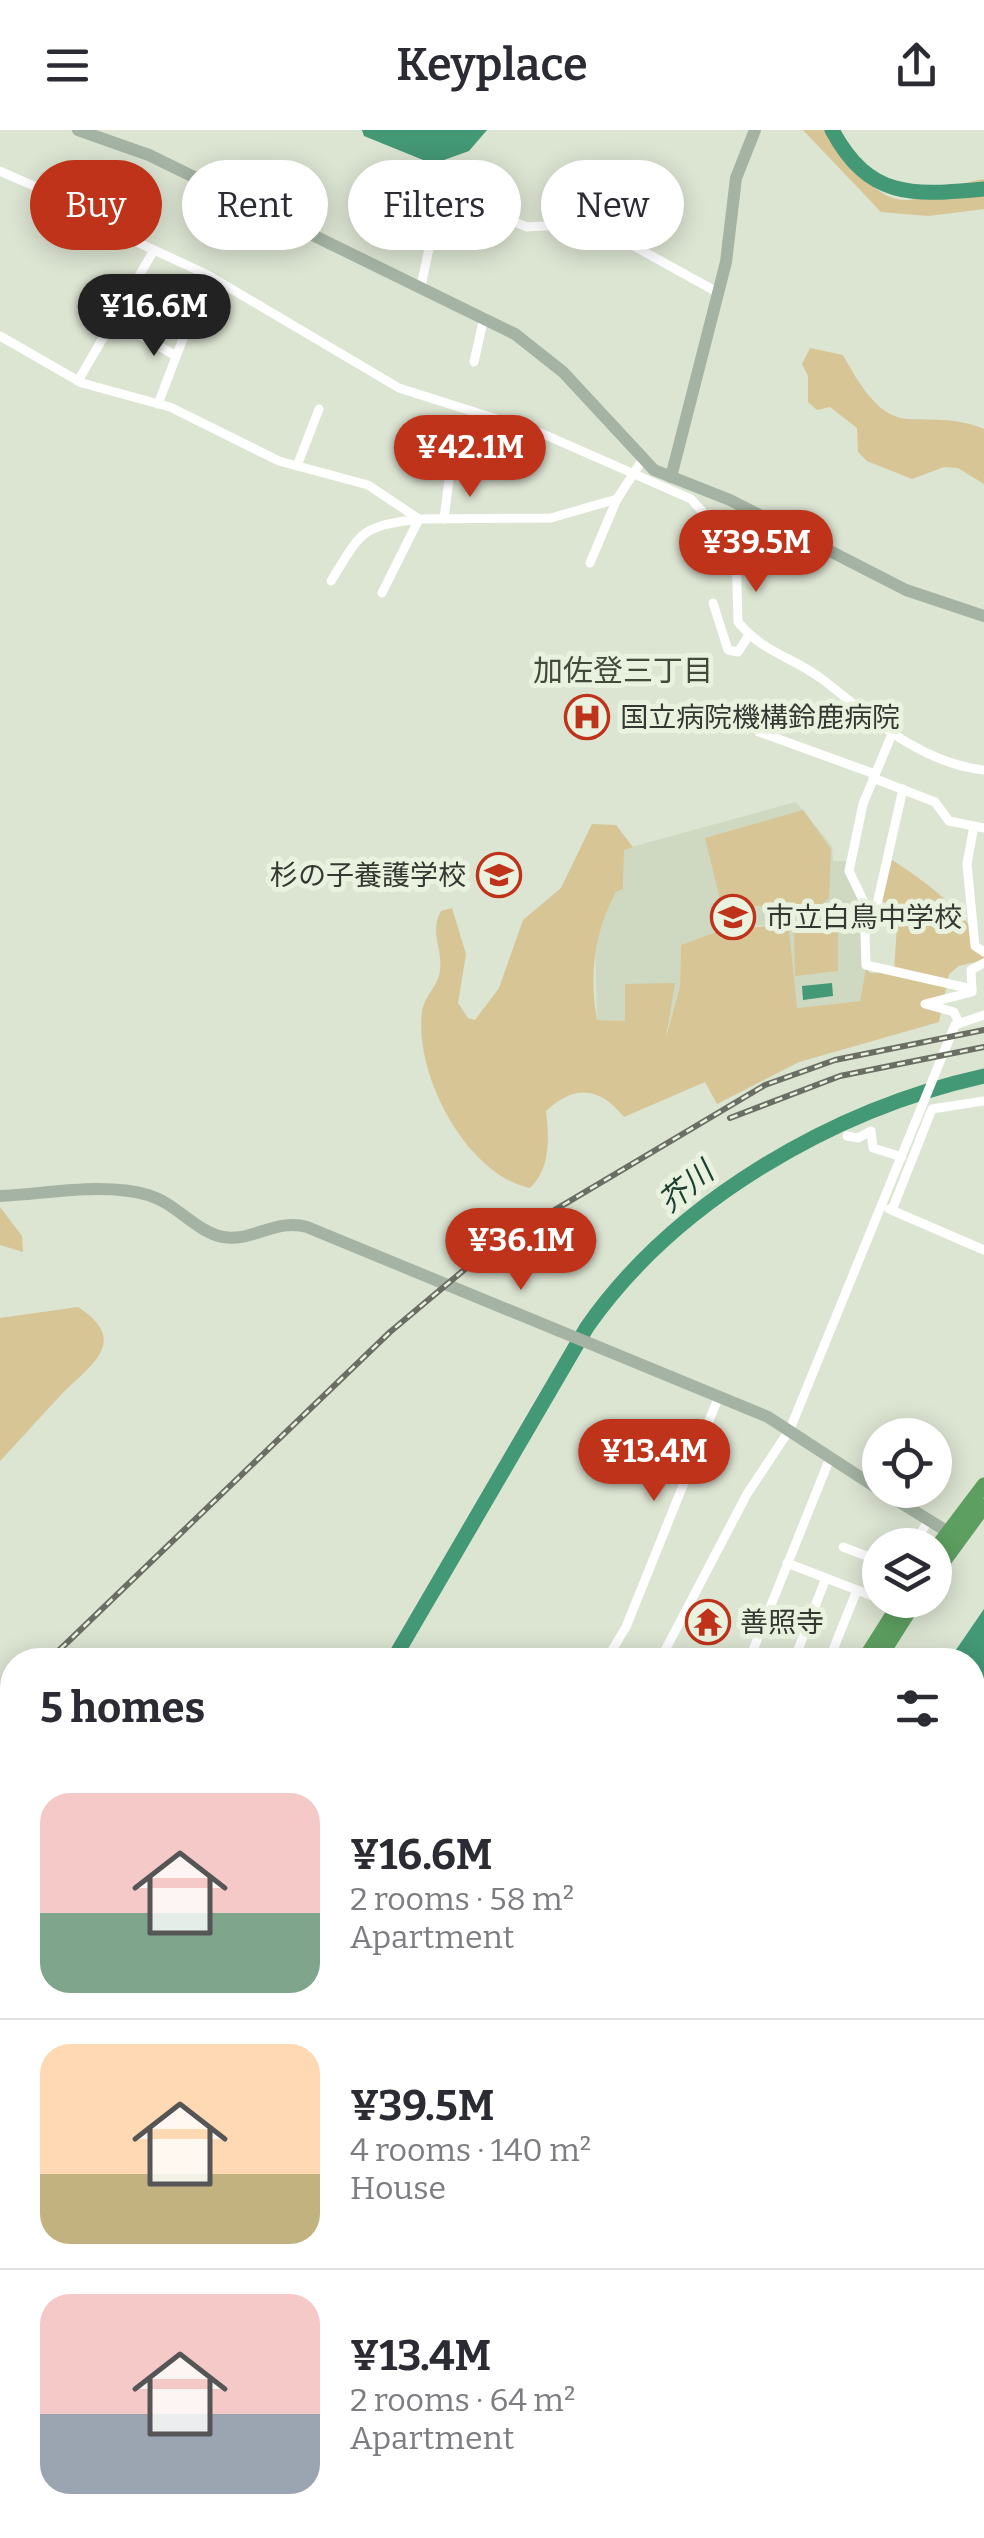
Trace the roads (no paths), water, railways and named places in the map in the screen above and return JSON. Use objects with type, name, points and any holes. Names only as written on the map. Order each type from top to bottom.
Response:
[{"type":"highway","points":[[953,1536],[984,1485]]},
{"type":"highway","points":[[953,1536],[984,1506]]},
{"type":"highway","points":[[872,1648],[891,1618]]},
{"type":"highway","points":[[886,1648],[905,1618]]},
{"type":"street","points":[[78,130],[149,156],[484,317],[528,343],[563,372],[643,460],[671,477],[730,500],[906,590],[984,616]]},
{"type":"street","points":[[671,477],[717,292],[736,178],[755,130]]},
{"type":"street","points":[[0,171],[30,186]]},
{"type":"street","points":[[521,224],[603,228],[717,292]]},
{"type":"street","points":[[78,381],[154,250],[257,302],[399,388],[541,433],[690,499],[732,544],[736,613],[749,634],[771,653],[822,679],[892,734],[949,763],[984,770]]},
{"type":"street","points":[[421,286],[429,250]]},
{"type":"street","points":[[106,288],[126,300]]},
{"type":"street","points":[[474,362],[484,317]]},
{"type":"street","points":[[115,320],[176,356]]},
{"type":"street","points":[[0,336],[78,381],[158,404],[297,466],[368,485],[419,519]]},
{"type":"street","points":[[158,404],[184,336]]},
{"type":"street","points":[[297,466],[319,409]]},
{"type":"street","points":[[590,562],[616,499],[631,472],[643,460]]},
{"type":"street","points":[[444,519],[451,462]]},
{"type":"street","points":[[331,581],[362,532],[378,524],[419,519],[551,518],[616,499]]},
{"type":"street","points":[[382,593],[419,519]]},
{"type":"street","points":[[714,603],[728,650],[738,652],[749,634]]},
{"type":"street","points":[[759,732],[935,802],[949,821],[979,827],[968,889],[975,946],[984,952]]},
{"type":"street","points":[[892,734],[874,776],[849,871],[862,896],[869,968],[972,989]]},
{"type":"street","points":[[866,926],[877,904],[904,789]]},
{"type":"street","points":[[972,989],[971,970],[984,963]]},
{"type":"street","points":[[887,1208],[902,1157],[958,1022],[954,1012],[924,1004],[963,997],[972,989]]},
{"type":"street","points":[[958,1022],[984,1015]]},
{"type":"street","points":[[666,1648],[747,1494],[792,1427],[932,1110],[984,1101]]},
{"type":"street","points":[[847,1136],[858,1138],[871,1131],[872,1148],[902,1157]]},
{"type":"street","points":[[0,1196],[138,1193],[165,1201],[220,1236],[299,1225],[792,1427],[862,1478]]},
{"type":"street","points":[[887,1208],[984,1250]]},
{"type":"street","points":[[614,1648],[626,1628],[719,1396]]},
{"type":"street","points":[[753,1648],[830,1458]]},
{"type":"street","points":[[909,1508],[953,1536]]},
{"type":"street","points":[[924,1528],[928,1520]]},
{"type":"street","points":[[843,1547],[862,1554]]},
{"type":"street","points":[[788,1562],[862,1592]]},
{"type":"street","points":[[799,1648],[826,1578]]},
{"type":"street","points":[[834,1648],[857,1590]]},
{"type":"waterway","points":[[832,130],[862,170],[896,188],[916,192],[984,189]]},
{"type":"waterway","name":"芥川","points":[[400,1648],[587,1327],[623,1281],[665,1239],[762,1167],[816,1137],[871,1111],[984,1076]]},
{"type":"railway","points":[[61,1648],[390,1332],[489,1249],[765,1085],[835,1060],[984,1030]]},
{"type":"railway","points":[[730,1118],[840,1076],[984,1047]]},
{"type":"place","name":"国立病院機構鈴鹿病院","points":[[587,717]]},
{"type":"place","name":"杉の子養護学校","points":[[499,875]]},
{"type":"place","name":"市立白鳥中学校","points":[[733,917]]},
{"type":"place","name":"善照寺","points":[[708,1622]]},
{"type":"district","name":"加佐登三丁目","points":[[623,671]]}]
